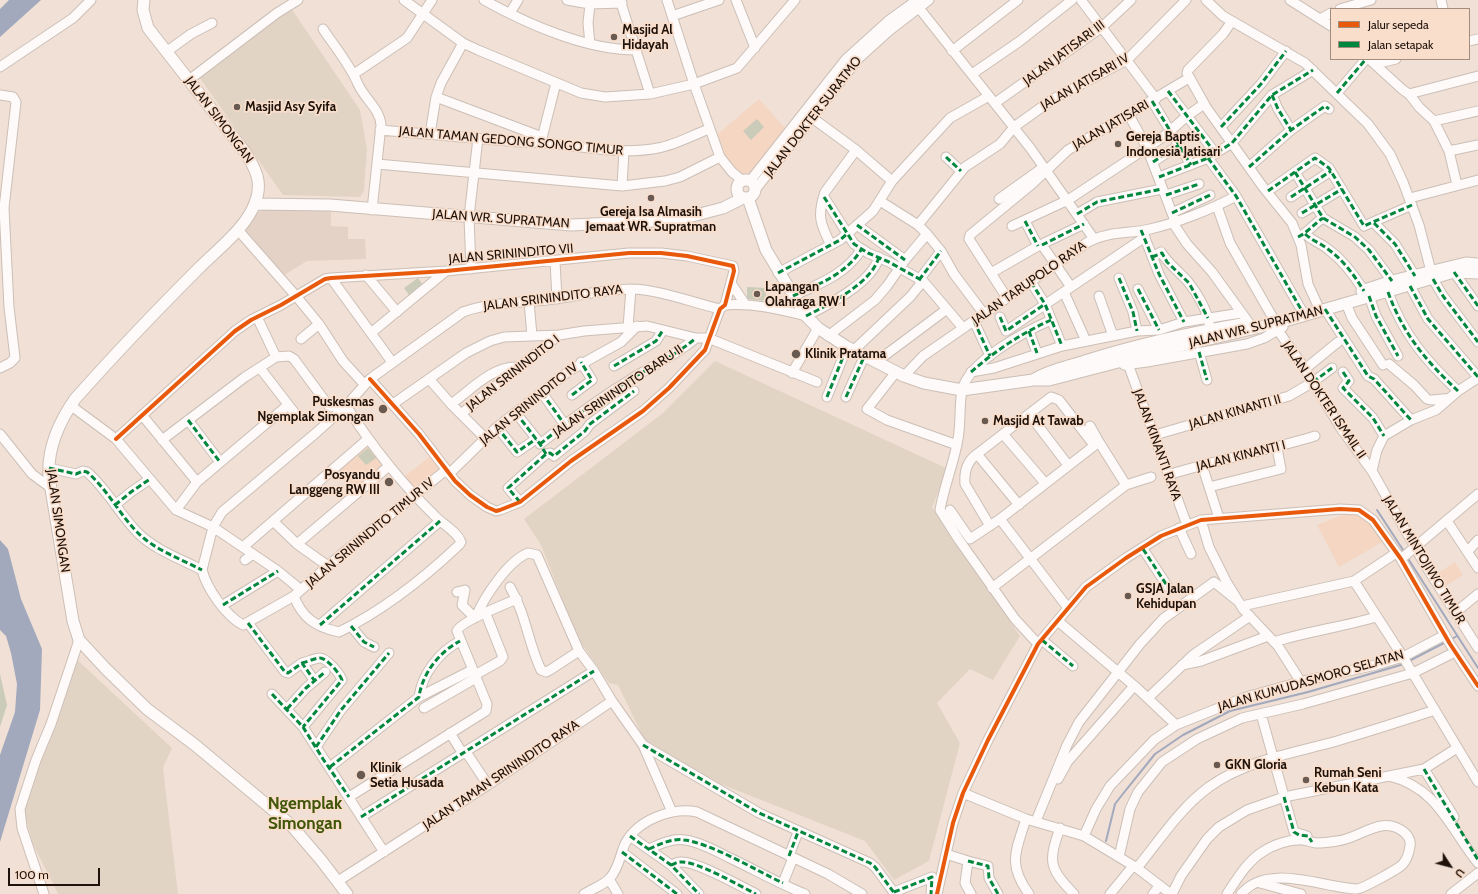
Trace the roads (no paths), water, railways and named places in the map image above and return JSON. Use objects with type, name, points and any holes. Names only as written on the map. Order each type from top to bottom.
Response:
[{"type":"main road","name":"JALAN SIMONGAN","points":[[144,0],[143,10],[148,28],[246,152],[255,169],[259,183],[255,204],[238,230],[199,268],[70,405],[52,446],[49,468],[51,488],[73,621],[79,640],[147,709],[196,745],[291,825],[338,881],[347,894]]},
{"type":"main road","name":"JALAN WR. SUPRATMAN","points":[[255,204],[330,205],[372,210],[571,225],[678,220],[724,208],[748,190],[766,250],[778,273],[806,316],[818,328],[828,336],[864,357],[900,374],[924,384],[962,390],[1033,380],[1049,380],[1249,323],[1305,313]]},
{"type":"main road","name":"JALAN WR. SUPRATMAN","points":[[1033,380],[1047,372],[1116,352],[1210,334],[1305,313],[1366,294],[1388,292],[1410,286],[1466,263],[1478,264]]},
{"type":"main road","name":"JALAN WR. SUPRATMAN","points":[[1321,308],[1346,303],[1392,281],[1415,276],[1432,276],[1454,272],[1478,273]]},
{"type":"street","points":[[0,67],[73,18],[91,0]]},
{"type":"street","points":[[189,80],[277,13],[298,0]]},
{"type":"street","points":[[404,0],[463,43],[581,93],[605,97],[650,94],[694,84],[737,68],[795,0]]},
{"type":"street","points":[[354,74],[402,42],[413,30],[422,13],[432,0]]},
{"type":"street","points":[[484,0],[510,13],[553,31],[590,44],[607,49],[636,50]]},
{"type":"street","points":[[510,13],[518,0]]},
{"type":"street","points":[[567,0],[590,4],[621,2],[650,94]]},
{"type":"street","points":[[667,0],[709,129],[720,157],[748,190]]},
{"type":"street","points":[[672,16],[719,0]]},
{"type":"street","points":[[736,0],[755,48]]},
{"type":"street","name":"JALAN DOKTER SURATMO","points":[[748,190],[855,56],[918,4],[930,0]]},
{"type":"street","points":[[952,51],[1018,0]]},
{"type":"street","points":[[972,74],[1020,41],[1072,0]]},
{"type":"street","points":[[1081,0],[1127,60],[1154,100],[1170,132],[1191,165]]},
{"type":"street","name":"JALAN JATISARI III","points":[[996,103],[1102,27],[1131,0]]},
{"type":"street","name":"JALAN JATISARI IV","points":[[918,225],[961,171],[1000,144],[1014,128],[1054,99],[1127,60],[1186,0]]},
{"type":"street","points":[[1206,0],[1223,16],[1305,63],[1368,124],[1390,154],[1411,202],[1429,261],[1432,276],[1443,296],[1478,342]]},
{"type":"street","points":[[1290,0],[1330,25]]},
{"type":"street","points":[[1343,8],[1371,0]]},
{"type":"street","points":[[590,4],[588,23],[590,44]]},
{"type":"street","points":[[918,4],[952,51],[996,103],[1068,200],[1094,239]]},
{"type":"street","points":[[1320,19],[1330,14]]},
{"type":"street","points":[[1189,78],[1188,70],[1223,34],[1232,21]]},
{"type":"street","points":[[166,52],[191,34],[212,23]]},
{"type":"street","points":[[323,29],[354,74],[358,84],[380,117],[372,210]]},
{"type":"street","points":[[430,134],[436,97],[441,83],[463,43]]},
{"type":"street","points":[[1221,127],[1261,84],[1286,51]]},
{"type":"street","points":[[1337,93],[1365,60]]},
{"type":"street","points":[[1372,62],[1388,60]]},
{"type":"street","points":[[1372,62],[1409,94],[1419,107],[1434,120],[1449,151],[1457,185]]},
{"type":"street","points":[[1159,177],[1212,156],[1232,143],[1272,95],[1313,70]]},
{"type":"street","points":[[1409,94],[1478,76]]},
{"type":"street","name":"JALAN JATISARI","points":[[1045,169],[1068,150],[1090,136],[1129,115],[1189,78]]},
{"type":"street","name":"JALAN WR. SUPRATMAN","points":[[1189,78],[1204,104],[1301,236],[1308,284],[1321,308]]},
{"type":"street","points":[[436,97],[542,140],[556,83]]},
{"type":"street","points":[[1049,380],[1051,382],[1128,364],[1247,344],[1264,338],[1277,329],[1305,318],[1305,313],[1212,156],[1187,116],[1168,91]]},
{"type":"street","points":[[0,95],[13,97],[16,102],[4,208],[9,307],[15,358],[10,363],[0,368]]},
{"type":"street","points":[[1272,95],[1278,109],[1291,130]]},
{"type":"street","points":[[778,273],[831,245],[848,233],[873,211],[892,181],[950,118],[989,96]]},
{"type":"street","points":[[1012,226],[1068,200],[1170,132],[1187,116],[1204,104]]},
{"type":"street","points":[[1249,167],[1291,130],[1325,106],[1329,109]]},
{"type":"street","points":[[1434,120],[1478,110]]},
{"type":"street","points":[[808,114],[856,150],[892,181]]},
{"type":"street","points":[[1129,115],[1147,148],[1174,220],[1249,323]]},
{"type":"street","name":"JALAN TAMAN GEDONG SONGO TIMUR","points":[[380,130],[518,142],[542,140],[594,150],[624,151],[659,148],[709,129]]},
{"type":"street","name":"JALAN SRININDITO VII","points":[[471,269],[469,217],[478,138]]},
{"type":"street","points":[[1153,162],[1179,145]]},
{"type":"street","points":[[1449,151],[1478,145]]},
{"type":"street","points":[[831,245],[820,223],[824,197],[856,150]]},
{"type":"street","points":[[622,186],[624,151]]},
{"type":"street","points":[[377,164],[622,186],[665,181],[680,177],[720,157]]},
{"type":"street","points":[[946,157],[961,171]]},
{"type":"street","points":[[1268,191],[1314,158],[1330,170],[1364,226],[1374,223],[1411,202],[1457,185],[1478,180]]},
{"type":"street","points":[[999,199],[1045,169]]},
{"type":"street","points":[[1007,298],[969,239],[970,235],[1032,184],[1045,169]]},
{"type":"street","points":[[1291,197],[1330,170]]},
{"type":"street","points":[[1295,172],[1323,218],[1355,238],[1369,250],[1392,281]]},
{"type":"street","points":[[1077,214],[1097,202],[1164,192],[1199,184]]},
{"type":"street","points":[[1302,213],[1342,189]]},
{"type":"street","points":[[1174,220],[1210,195]]},
{"type":"street","name":"JALAN TARUPOLO RAYA","points":[[957,445],[887,420],[863,406],[923,356],[1094,239],[1126,231],[1143,234],[1150,229],[1217,206],[1236,196]]},
{"type":"street","points":[[824,197],[848,233],[852,242],[861,250],[879,257],[921,280],[963,328]]},
{"type":"street","points":[[880,201],[918,225],[927,234],[941,251],[954,274],[984,314]]},
{"type":"street","points":[[1217,206],[1221,213],[1230,243],[1273,318]]},
{"type":"street","points":[[1301,236],[1323,218]]},
{"type":"street","points":[[1024,221],[1040,246],[1056,265],[1086,341]]},
{"type":"street","points":[[1374,223],[1395,244],[1415,276]]},
{"type":"street","points":[[990,273],[1084,224]]},
{"type":"street","points":[[857,225],[905,260]]},
{"type":"street","points":[[238,230],[319,324],[343,360],[393,404],[448,472],[470,495],[496,511],[520,502],[571,461],[648,407],[669,388],[705,350],[708,338],[731,283]]},
{"type":"street","points":[[828,336],[875,300],[927,234]]},
{"type":"street","points":[[1000,317],[1006,331],[1067,290],[1143,234],[1152,257],[1184,322]]},
{"type":"street","name":"JALAN WR. SUPRATMAN","points":[[1301,236],[1327,248],[1340,259],[1366,294]]},
{"type":"street","points":[[793,296],[840,273],[850,265],[861,250]]},
{"type":"street","points":[[831,393],[850,349],[910,297],[941,251]]},
{"type":"street","name":"JALAN SRININDITO VII","points":[[116,439],[224,341],[257,317],[325,279],[471,269],[629,253],[654,252],[687,256],[732,265],[734,271],[731,283]]},
{"type":"street","points":[[1152,257],[1161,252],[1167,262],[1189,284],[1208,318],[1210,334]]},
{"type":"street","points":[[806,316],[856,286],[871,272],[879,257]]},
{"type":"street","points":[[555,260],[557,299]]},
{"type":"street","points":[[371,333],[446,271]]},
{"type":"street","points":[[1454,272],[1478,306]]},
{"type":"street","points":[[366,275],[397,312]]},
{"type":"street","points":[[331,278],[392,362]]},
{"type":"street","points":[[1120,278],[1133,312],[1138,332]]},
{"type":"street","points":[[1031,282],[1046,304],[1062,346]]},
{"type":"street","points":[[731,283],[745,304]]},
{"type":"street","points":[[1372,471],[1377,450],[1384,436],[1411,420],[1436,410],[1458,391],[1478,377],[1428,319],[1410,286]]},
{"type":"street","points":[[631,289],[633,327]]},
{"type":"street","name":"JALAN SRININDITO RAYA","points":[[202,570],[213,527],[222,512],[293,454],[346,406],[367,381],[463,312],[477,307],[557,299],[631,289],[722,307],[745,304],[806,316]]},
{"type":"street","points":[[1138,289],[1159,330]]},
{"type":"street","points":[[1388,292],[1400,320],[1417,349],[1458,391]]},
{"type":"street","points":[[1366,294],[1376,316],[1398,356]]},
{"type":"street","points":[[1099,296],[1113,336]]},
{"type":"street","points":[[529,301],[532,336]]},
{"type":"street","points":[[1346,303],[1352,318],[1386,365],[1414,385],[1427,399],[1448,399]]},
{"type":"street","points":[[876,362],[947,308]]},
{"type":"street","points":[[1321,308],[1368,376],[1374,380],[1411,420]]},
{"type":"street","points":[[972,372],[994,368],[1062,346],[1113,336],[1159,330],[1184,322],[1241,313]]},
{"type":"street","points":[[257,317],[276,357]]},
{"type":"street","points":[[974,320],[990,356]]},
{"type":"street","points":[[966,542],[940,510],[957,445],[962,390],[972,372],[990,356],[1029,331],[1051,320]]},
{"type":"street","points":[[301,339],[319,324]]},
{"type":"street","name":"JALAN SRININDITO I","points":[[461,414],[517,367],[559,335],[647,326],[696,338],[708,338]]},
{"type":"street","name":"JALAN SRININDITO IV","points":[[448,472],[497,427],[581,362],[621,342],[633,327]]},
{"type":"street","points":[[792,373],[818,328]]},
{"type":"street","name":"JALAN DOKTER ISMAIL II","points":[[1277,329],[1313,382],[1340,427],[1372,471]]},
{"type":"street","points":[[614,366],[656,341],[663,330]]},
{"type":"street","points":[[1029,331],[1037,353]]},
{"type":"street","points":[[393,404],[430,380],[466,353],[490,341],[504,338],[559,335]]},
{"type":"street","name":"JALAN SRININDITO BARU II","points":[[497,427],[518,452],[565,425],[626,383],[659,364],[696,338]]},
{"type":"street","points":[[708,338],[817,382]]},
{"type":"street","points":[[1305,370],[1338,342]]},
{"type":"street","points":[[1199,352],[1207,380]]},
{"type":"street","points":[[70,405],[116,439],[160,493],[176,510],[213,527],[278,571],[297,593],[303,614],[320,625],[339,632],[395,599],[420,580],[461,542],[459,537],[414,496],[368,439],[346,406],[341,404],[332,407],[328,405],[294,359],[289,356],[276,357],[245,376],[162,440]]},
{"type":"street","points":[[846,397],[864,357]]},
{"type":"street","points":[[572,396],[592,380],[581,362]]},
{"type":"street","name":"JALAN KINANTI RAYA","points":[[1128,364],[1136,389],[1155,435],[1191,554]]},
{"type":"street","points":[[451,404],[492,374],[501,369],[517,367]]},
{"type":"street","points":[[260,368],[297,416]]},
{"type":"street","name":"JALAN KINANTI II","points":[[1155,435],[1283,399],[1313,382],[1332,368]]},
{"type":"street","points":[[1343,372],[1349,381],[1344,388],[1373,418],[1384,436]]},
{"type":"street","points":[[430,380],[451,404],[485,438]]},
{"type":"street","points":[[520,502],[508,488],[546,454],[550,453],[554,456],[585,431],[590,424],[634,391]]},
{"type":"street","points":[[542,393],[565,425]]},
{"type":"street","points":[[990,526],[965,484],[964,477],[968,464],[977,454],[1051,397],[1055,398],[1096,443],[1126,485]]},
{"type":"street","points":[[176,510],[197,482],[288,405]]},
{"type":"street","points":[[516,413],[538,441],[546,454]]},
{"type":"street","points":[[1029,414],[1068,465]]},
{"type":"street","points":[[142,415],[197,482]]},
{"type":"street","points":[[188,420],[220,462]]},
{"type":"street","points":[[1090,426],[1096,443]]},
{"type":"street","points":[[0,434],[32,474],[51,488]]},
{"type":"street","points":[[1003,434],[1045,483]]},
{"type":"street","name":"JALAN KINANTI I","points":[[1168,475],[1202,465],[1277,448],[1315,436]]},
{"type":"street","points":[[243,547],[368,439]]},
{"type":"street","points":[[966,542],[1019,505],[1096,443]]},
{"type":"street","points":[[1209,487],[1281,468],[1277,448]]},
{"type":"street","points":[[977,454],[1019,505]]},
{"type":"street","points":[[1202,465],[1218,518]]},
{"type":"street","points":[[297,544],[389,466]]},
{"type":"street","points":[[49,468],[76,474],[84,471],[108,493],[115,505],[144,538],[202,570],[206,583],[223,605],[239,623],[243,625],[248,623],[286,673],[302,663],[323,658],[342,680],[303,727]]},
{"type":"street","name":"JALAN MINTOJIWO TIMUR","points":[[1372,471],[1405,554],[1456,612],[1478,648]]},
{"type":"street","name":"JALAN SRININDITO TIMUR IV","points":[[248,623],[297,593],[414,496],[448,472]]},
{"type":"street","points":[[992,588],[1031,560],[1126,485],[1151,477]]},
{"type":"street","points":[[115,505],[150,479]]},
{"type":"street","points":[[1240,604],[1354,581],[1405,554],[1478,494]]},
{"type":"street","points":[[937,892],[953,823],[963,793],[988,740],[1040,642],[1086,587],[1126,558],[1161,536],[1201,520],[1340,509],[1359,510],[1373,520],[1405,554],[1450,642],[1478,686]]},
{"type":"street","points":[[950,510],[992,588],[1015,619],[1040,642],[1073,666]]},
{"type":"street","points":[[1000,519],[1068,608]]},
{"type":"street","points":[[1201,520],[1214,560],[1240,604]]},
{"type":"street","points":[[273,521],[297,544],[328,566]]},
{"type":"street","points":[[320,625],[440,521]]},
{"type":"street","points":[[1447,521],[1478,568]]},
{"type":"street","points":[[1468,551],[1478,540]]},
{"type":"street","points":[[1143,548],[1168,587]]},
{"type":"street","points":[[476,617],[481,604],[504,574],[522,557],[528,553],[533,553],[539,558],[579,651],[643,744],[672,812]]},
{"type":"street","points":[[245,560],[253,554]]},
{"type":"street","points":[[223,605],[278,571]]},
{"type":"street","points":[[1354,581],[1404,658],[1478,782]]},
{"type":"street","points":[[1034,821],[1073,732],[1079,722],[1140,644],[1163,619],[1212,583],[1216,583],[1240,604],[1271,639],[1300,682]]},
{"type":"street","points":[[510,587],[517,599],[541,670],[546,672],[579,651]]},
{"type":"street","points":[[457,592],[465,590],[462,605],[476,617]]},
{"type":"street","points":[[1456,612],[1478,594]]},
{"type":"street","points":[[349,797],[486,711],[487,704],[457,634],[458,628],[476,617],[486,614],[517,599]]},
{"type":"street","points":[[424,708],[474,675],[500,661],[503,656],[486,614]]},
{"type":"street","points":[[1148,698],[1194,655],[1250,616]]},
{"type":"street","points":[[1182,665],[1201,661],[1271,639],[1356,623],[1376,617]]},
{"type":"street","points":[[1058,622],[1119,672],[1176,725]]},
{"type":"street","points":[[347,628],[364,642],[374,647]]},
{"type":"street","points":[[44,894],[22,828],[20,809],[36,760],[51,724],[79,640]]},
{"type":"street","points":[[419,698],[422,684],[437,660],[444,651],[460,641]]},
{"type":"street","points":[[1119,857],[1130,808],[1138,792],[1162,762],[1198,739],[1242,718],[1311,702],[1412,672],[1450,642]]},
{"type":"street","name":"JALAN KUMUDASMORO SELATAN","points":[[1084,836],[1096,809],[1110,786],[1154,740],[1176,725],[1246,697],[1300,682],[1404,658],[1450,642]]},
{"type":"street","points":[[316,747],[341,710],[389,653]]},
{"type":"street","points":[[302,663],[314,680]]},
{"type":"street","points":[[361,817],[594,671]]},
{"type":"street","points":[[287,709],[314,680],[324,672]]},
{"type":"street","points":[[330,767],[379,727],[419,698],[474,675]]},
{"type":"street","points":[[1029,894],[1019,877],[1014,864],[1014,856],[1068,761],[1134,686]]},
{"type":"street","points":[[272,694],[303,727],[384,852]]},
{"type":"street","name":"JALAN TAMAN SRININDITO RAYA","points":[[338,881],[488,785],[612,701]]},
{"type":"street","points":[[1110,894],[1188,805],[1209,787],[1234,772],[1273,757],[1350,737],[1435,710]]},
{"type":"street","points":[[1261,714],[1294,832],[1299,835],[1308,836],[1312,842]]},
{"type":"street","points":[[450,733],[488,785]]},
{"type":"street","points":[[643,744],[746,807],[798,832],[870,863],[895,893],[932,877],[937,892]]},
{"type":"street","points":[[963,793],[1034,821],[1084,836],[1135,867],[1159,886],[1172,894],[1180,876],[1195,854],[1219,827],[1247,810],[1284,797],[1424,768],[1457,748]]},
{"type":"street","points":[[1424,768],[1478,861]]},
{"type":"street","points":[[1386,776],[1408,782],[1425,792],[1437,804],[1463,844],[1478,861]]},
{"type":"street","points":[[584,894],[609,880],[616,870],[622,852],[630,836],[649,821],[672,812],[687,810],[697,812],[828,874],[862,894]]},
{"type":"street","points":[[1227,894],[1252,861],[1264,851],[1277,845],[1298,839],[1312,842],[1339,841],[1353,837],[1373,826],[1383,826],[1395,827],[1408,836],[1411,844],[1409,852],[1401,866],[1360,892],[1280,878],[1257,882],[1241,894]]},
{"type":"street","points":[[1060,828],[1052,862],[1056,873],[1074,894]]},
{"type":"street","points":[[783,883],[798,832]]},
{"type":"street","points":[[630,836],[671,865],[699,894]]},
{"type":"street","points":[[650,849],[660,844],[684,840],[713,849],[805,894]]},
{"type":"street","points":[[622,852],[677,894]]},
{"type":"street","points":[[946,854],[988,866],[989,878],[998,894]]},
{"type":"street","points":[[968,861],[965,883],[971,894]]},
{"type":"street","points":[[1252,861],[1258,868]]},
{"type":"street","points":[[671,865],[680,862],[688,863],[710,871],[756,894]]},
{"type":"street","points":[[1450,894],[1478,873]]},
{"type":"street","points":[[609,880],[618,894]]},
{"type":"street","points":[[1257,882],[1301,894]]},
{"type":"street","points":[[1153,894],[1159,886]]},
{"type":"water","points":[[9,0],[41,0],[0,37],[0,9]]},
{"type":"water","points":[[0,540],[8,549],[21,599],[42,649],[40,710],[0,842],[0,755],[15,712],[17,684],[6,636],[0,630]]},
{"type":"waterway","points":[[1377,510],[1405,553]]},
{"type":"waterway","points":[[1407,557],[1478,668]]},
{"type":"waterway","points":[[1450,640],[1457,636]]},
{"type":"waterway","points":[[1409,661],[1446,642]]},
{"type":"waterway","points":[[1106,841],[1115,804],[1155,754],[1183,735],[1230,711],[1308,692],[1404,664]]},
{"type":"place","name":"Masjid Al Hidayah","points":[[614,37]]},
{"type":"place","name":"Masjid Asy Syifa","points":[[237,107]]},
{"type":"place","name":"Gereja Baptis Indonesia Jatisari","points":[[1118,144]]},
{"type":"place","name":"Gereja Isa Almasih Jemaat WR. Supratman","points":[[651,198]]},
{"type":"place","name":"Lapangan Olahraga RW I","points":[[757,294]]},
{"type":"place","name":"Klinik Pratama","points":[[796,354]]},
{"type":"place","name":"Puskesmas Ngemplak Simongan","points":[[383,409]]},
{"type":"place","name":"Masjid At Tawab","points":[[985,421]]},
{"type":"place","name":"Posyandu Langgeng RW III","points":[[389,482]]},
{"type":"place","name":"GSJA Jalan Kehidupan","points":[[1128,596]]},
{"type":"place","name":"GKN Gloria","points":[[1217,765]]},
{"type":"place","name":"Klinik Setia Husada","points":[[361,775]]},
{"type":"place","name":"Rumah Seni Kebun Kata","points":[[1306,780]]},
{"type":"district","name":"Ngemplak Simongan","points":[[305,814]]}]
